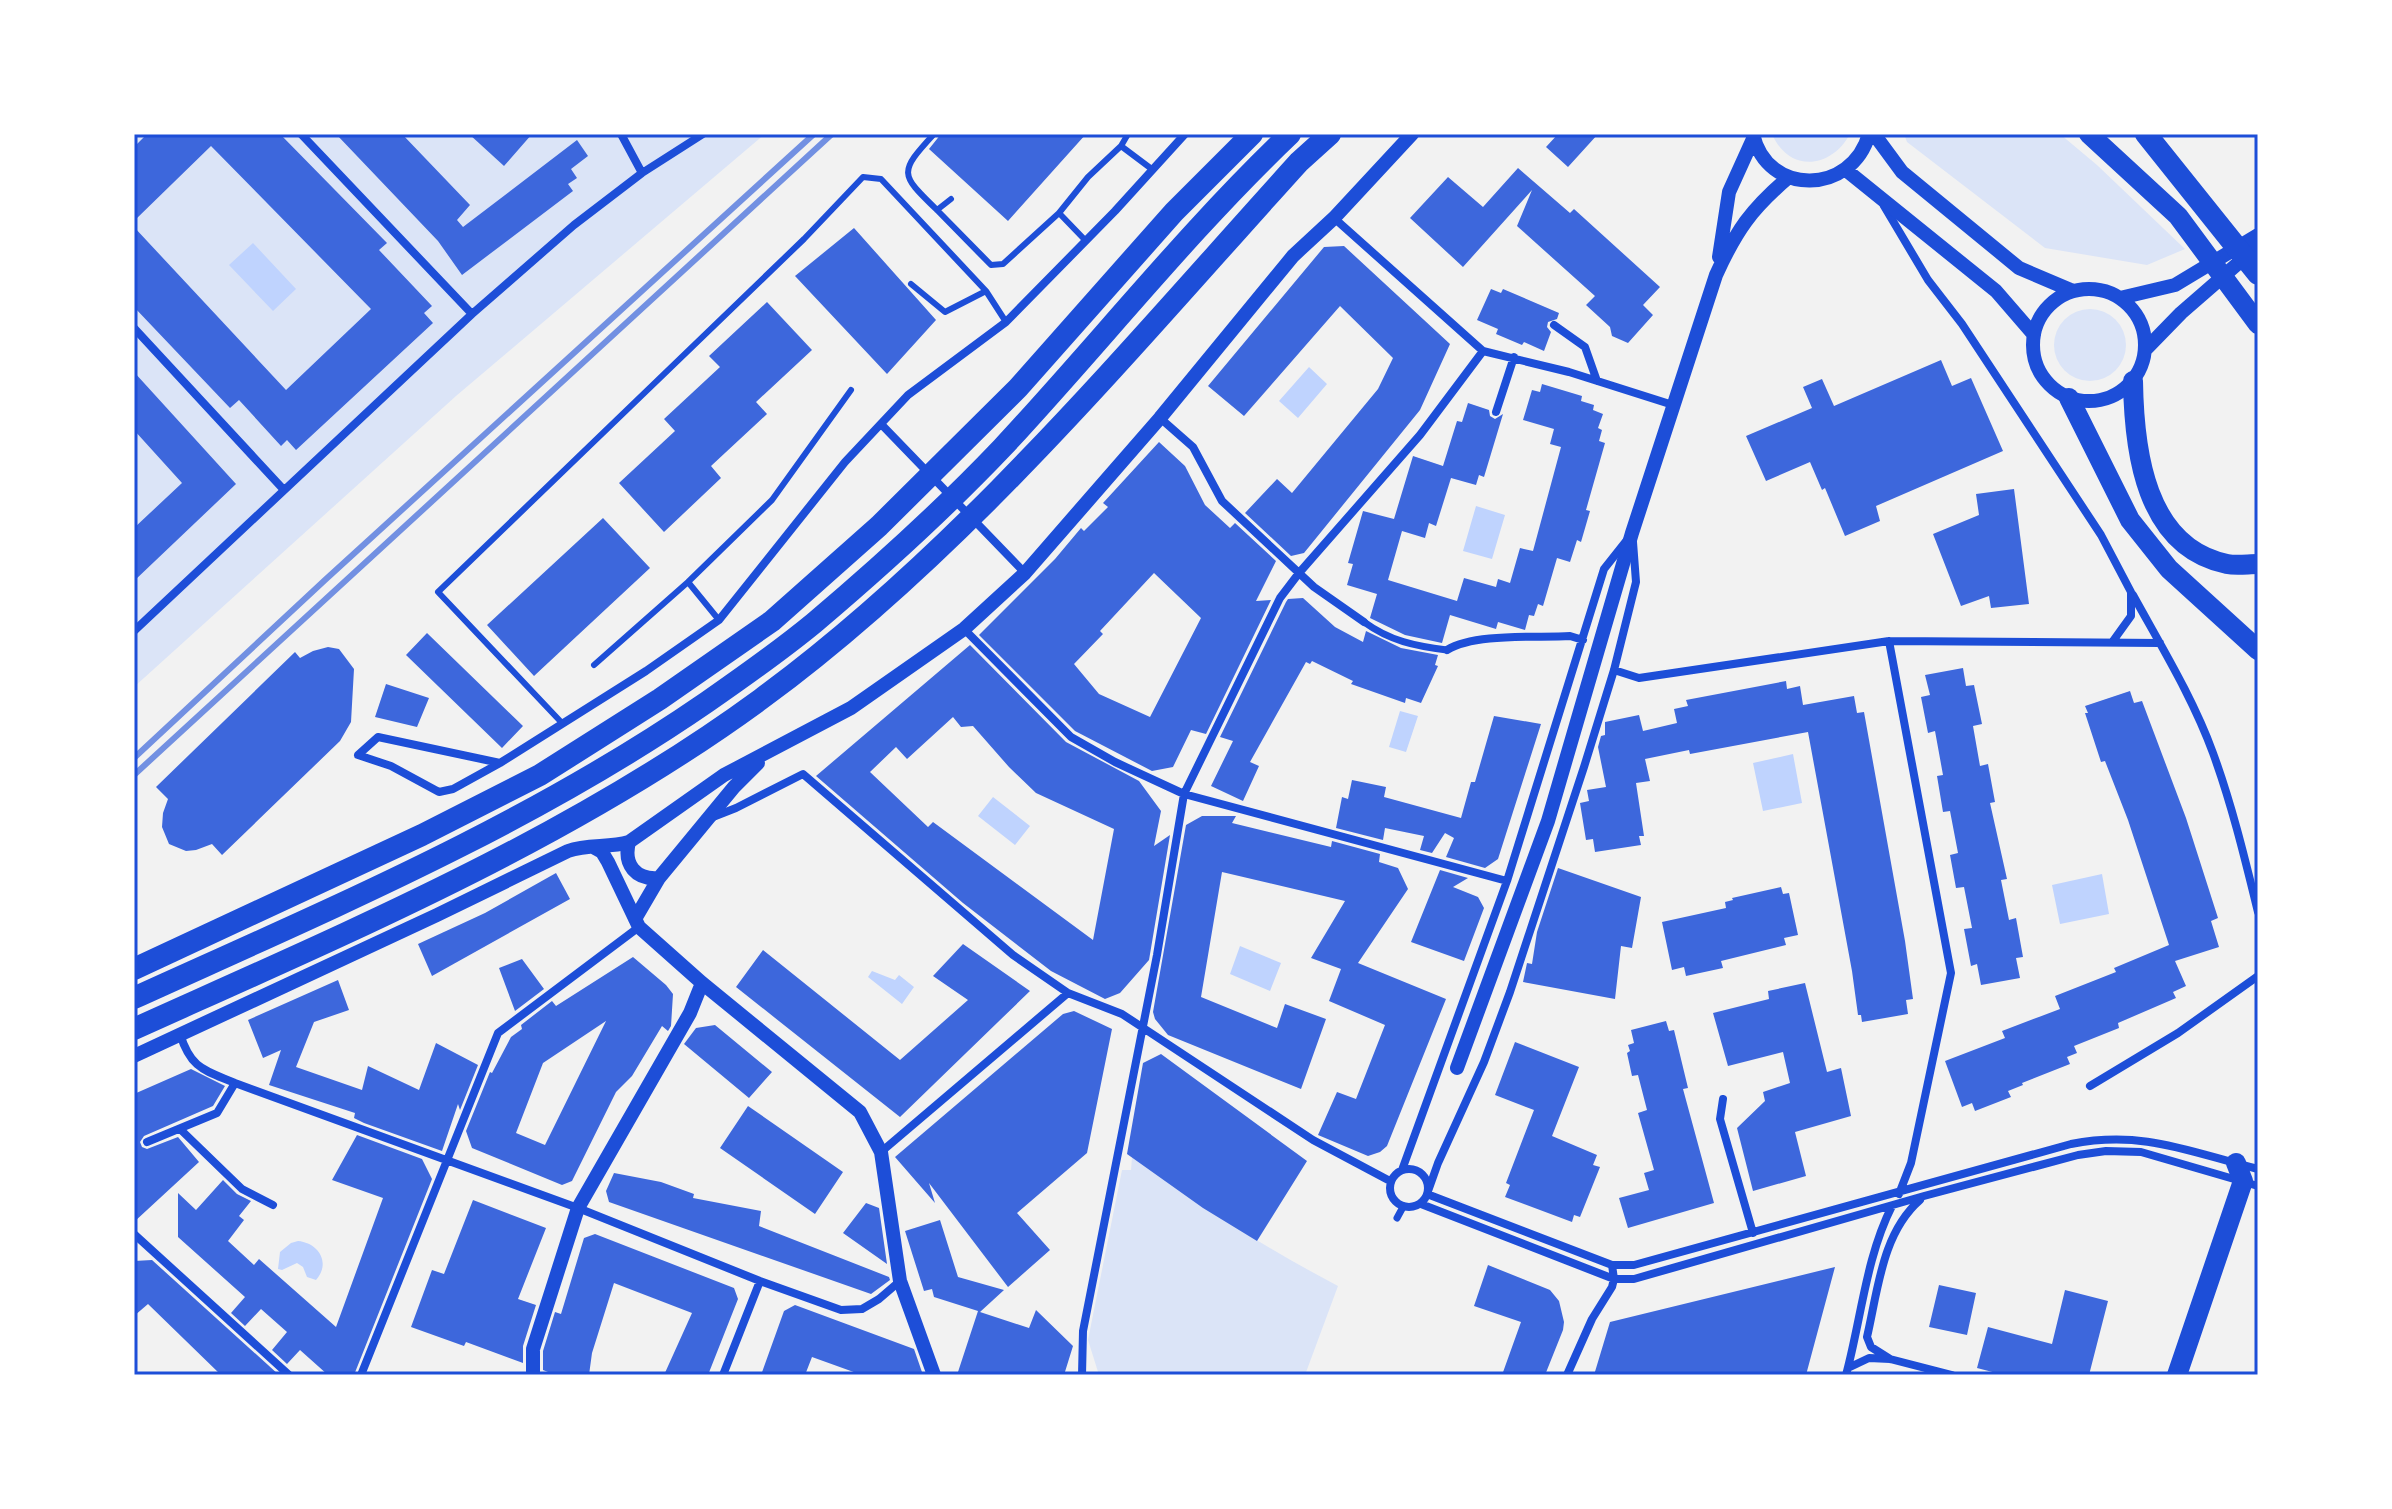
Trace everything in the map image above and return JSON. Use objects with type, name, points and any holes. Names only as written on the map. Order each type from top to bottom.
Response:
[{"type":"highway","points":[[1174,212],[1231,134]]},
{"type":"highway","points":[[134,969],[422,835],[540,775],[660,699],[772,621],[879,526],[1018,388],[1174,212],[1252,134]]},
{"type":"highway","points":[[134,998],[432,863],[595,775],[740,679],[835,605],[999,451],[1190,238],[1290,134]]},
{"type":"highway","points":[[134,1029],[384,916],[566,822],[694,746],[761,699],[919,568],[1061,425],[1299,162],[1330,134]]},
{"type":"highway","points":[[2089,134],[2217,255],[2258,304]]},
{"type":"highway","points":[[2146,134],[2258,274]]},
{"type":"highway","points":[[2178,216],[2258,324]]},
{"type":"highway","points":[[2133,381],[2137,449],[2149,495],[2169,530],[2196,554],[2229,565],[2258,564]]},
{"type":"highway","points":[[2069,398],[2130,520],[2169,569],[2258,650]]},
{"type":"highway","points":[[2177,1375],[2249,1175]]},
{"type":"street","points":[[301,134],[472,314]]},
{"type":"street","points":[[621,134],[642,173]]},
{"type":"street","points":[[134,631],[472,314],[574,225],[642,173],[703,134]]},
{"type":"street","points":[[134,1056],[568,851],[634,839],[724,775],[851,708],[964,629],[1025,573],[1160,418],[1293,256],[1334,218],[1412,134]]},
{"type":"street","points":[[1753,137],[1761,155],[1773,169],[1808,182],[1828,179],[1846,170],[1858,159],[1872,134],[1902,172],[2019,268],[2073,291]]},
{"type":"street","points":[[500,763],[378,737],[358,755],[391,766],[439,792],[453,789],[500,763],[646,671],[719,620],[806,509],[908,395],[1006,322],[1153,170],[1181,136]]},
{"type":"street","points":[[1716,275],[1729,192],[1753,137]]},
{"type":"street","points":[[1846,170],[1996,291],[2034,335]]},
{"type":"street","points":[[1457,1068],[1548,821],[1632,533],[1716,275],[1734,236],[1758,204],[1789,177]]},
{"type":"street","points":[[1880,198],[1928,280],[1962,324],[2101,535],[2160,643],[2213,752],[2242,846],[2258,912]]},
{"type":"street","points":[[1334,218],[1483,351],[1514,357],[1673,405]]},
{"type":"street","points":[[2120,298],[2175,285],[2258,235]]},
{"type":"street","points":[[2145,350],[2181,313],[2258,246]]},
{"type":"street","points":[[2097,289],[2120,298],[2140,321],[2145,350],[2133,381],[2123,391],[2097,401],[2069,398],[2056,391],[2045,380],[2033,351],[2034,335],[2044,312],[2052,303],[2073,291],[2097,289]]},
{"type":"street","points":[[1554,325],[1585,347],[1597,381]]},
{"type":"street","points":[[134,328],[284,490]]},
{"type":"street","points":[[1082,1375],[1083,1331],[1184,794],[1280,598],[1420,435],[1483,351]]},
{"type":"street","points":[[1496,412],[1514,357]]},
{"type":"street","points":[[1160,418],[1193,447],[1222,501],[1299,573],[1381,635],[1401,643],[1447,650],[1456,644],[1483,640],[1570,636],[1583,640]]},
{"type":"street","points":[[881,424],[1025,573]]},
{"type":"street","points":[[1390,1181],[1402,1170],[1507,881],[1604,569],[1632,533]]},
{"type":"street","points":[[1421,1204],[1484,1062],[1510,992],[1614,670],[1636,582],[1632,533]]},
{"type":"street","points":[[2113,641],[2131,616],[2131,592]]},
{"type":"street","points":[[964,629],[1071,737],[1115,762],[1184,794],[1507,881]]},
{"type":"street","points":[[1614,670],[1639,678],[1889,641],[2160,643]]},
{"type":"street","points":[[1847,1371],[1885,1220],[1911,1163],[1951,973],[1889,641]]},
{"type":"street","points":[[361,1375],[498,1033],[637,923],[659,878],[734,787],[765,756]]},
{"type":"street","points":[[712,817],[803,774],[1013,955],[1068,993],[1122,1014],[1313,1140],[1390,1181]]},
{"type":"street","points":[[634,839],[627,857],[631,869],[640,876],[659,878]]},
{"type":"street","points":[[593,847],[602,852],[608,862],[637,923],[702,983],[860,1112],[881,1152],[900,1281],[934,1375]]},
{"type":"street","points":[[2090,1086],[2178,1033],[2258,976]]},
{"type":"street","points":[[533,1375],[533,1349],[578,1208],[690,1013],[702,983]]},
{"type":"street","points":[[881,1152],[1068,993]]},
{"type":"street","points":[[180,1033],[186,1053],[200,1068],[235,1083],[578,1208],[841,1310],[862,1309],[900,1281]]},
{"type":"street","points":[[147,1142],[217,1113],[235,1083]]},
{"type":"street","points":[[1723,1099],[1720,1119],[1753,1233]]},
{"type":"street","points":[[180,1129],[242,1189],[273,1205]]},
{"type":"street","points":[[1427,1194],[1612,1265],[1655,1261],[2101,1138],[2135,1138],[2167,1144],[2249,1175]]},
{"type":"street","points":[[1390,1181],[1391,1195],[1403,1207],[1421,1204],[1614,1279],[1634,1279],[2078,1155],[2106,1151],[2141,1152],[2249,1175]]},
{"type":"street","points":[[1402,1170],[1420,1173],[1427,1182],[1427,1194]]},
{"type":"street","points":[[1890,1359],[1871,1347],[1867,1337],[1894,1233],[1905,1213],[1924,1196]]},
{"type":"street","points":[[1397,1218],[1403,1207]]},
{"type":"street","points":[[134,1234],[289,1375]]},
{"type":"street","points":[[1567,1375],[1614,1279],[1612,1265]]},
{"type":"street","points":[[723,1375],[760,1281]]},
{"type":"street","points":[[1847,1371],[1869,1358],[1890,1359],[1952,1375]]},
{"type":"lane","points":[[934,134],[910,160],[907,173],[910,183],[991,265],[1003,264],[1059,213],[1088,177],[1121,146],[1128,134]]},
{"type":"lane","points":[[1121,146],[1153,170]]},
{"type":"lane","points":[[562,723],[438,592],[804,239],[863,177],[881,179],[986,291],[1006,322]]},
{"type":"lane","points":[[937,210],[951,199]]},
{"type":"lane","points":[[1059,213],[1086,241]]},
{"type":"lane","points":[[911,284],[945,312],[986,291]]},
{"type":"lane","points":[[594,665],[688,582],[772,500],[851,390]]},
{"type":"lane","points":[[688,582],[719,620]]},
{"type":"shaded area","points":[[134,134],[765,134],[456,396],[134,687]]},
{"type":"shaded area","points":[[1772,134],[1850,134],[1832,154],[1810,162],[1789,155],[1779,147]]},
{"type":"shaded area","points":[[1904,134],[2060,134],[2185,249],[2147,265],[2045,248],[1907,142]]},
{"type":"shaded area","points":[[2097,309],[2116,319],[2124,331],[2124,359],[2116,371],[2104,379],[2083,381],[2064,371],[2056,359],[2054,338],[2064,319],[2076,311]]},
{"type":"shaded area","points":[[1132,1157],[1233,1225],[1338,1286],[1305,1375],[1099,1375],[1088,1340],[1122,1170],[1131,1170]]},
{"type":"water","points":[[253,243],[296,289],[273,311],[229,265]]},
{"type":"water","points":[[1309,367],[1327,384],[1298,418],[1279,401]]},
{"type":"water","points":[[1476,506],[1505,515],[1492,559],[1463,551]]},
{"type":"water","points":[[1400,711],[1418,716],[1406,752],[1389,747]]},
{"type":"water","points":[[1793,754],[1802,803],[1763,811],[1753,763]]},
{"type":"water","points":[[993,797],[1030,826],[1015,845],[978,816]]},
{"type":"water","points":[[2102,874],[2109,914],[2060,924],[2052,885]]},
{"type":"water","points":[[1240,946],[1281,963],[1270,991],[1230,974]]},
{"type":"water","points":[[872,971],[895,980],[899,975],[914,987],[902,1004],[868,977]]},
{"type":"water","points":[[298,1241],[312,1246],[320,1255],[322,1267],[316,1280],[307,1277],[303,1267],[297,1263],[278,1269],[280,1252]]},
{"type":"building","points":[[147,134],[280,134],[387,243],[379,250],[432,306],[424,313],[433,323],[296,450],[287,440],[281,446],[239,400],[230,408],[134,307],[134,227],[286,390],[371,309],[211,146],[134,221],[134,147]]},
{"type":"building","points":[[336,134],[402,134],[470,205],[457,220],[463,227],[577,140],[588,156],[571,169],[577,178],[568,184],[573,191],[462,275],[438,241]]},
{"type":"building","points":[[469,134],[532,134],[504,166]]},
{"type":"building","points":[[941,134],[1086,134],[1008,221],[929,149]]},
{"type":"building","points":[[1558,134],[1598,134],[1568,167],[1546,147]]},
{"type":"building","points":[[1518,168],[1570,213],[1574,209],[1660,287],[1643,305],[1653,315],[1628,343],[1612,336],[1610,327],[1586,305],[1595,296],[1517,226],[1532,190],[1463,267],[1410,218],[1448,177],[1483,207]]},
{"type":"building","points":[[854,228],[936,320],[887,374],[795,276]]},
{"type":"building","points":[[1344,246],[1450,344],[1420,410],[1304,553],[1291,556],[1245,513],[1277,479],[1292,493],[1378,389],[1393,358],[1340,306],[1244,416],[1208,386],[1324,247]]},
{"type":"building","points":[[1491,289],[1501,293],[1503,289],[1559,313],[1557,319],[1548,322],[1551,332],[1544,351],[1496,334],[1498,329],[1477,320]]},
{"type":"building","points":[[767,302],[812,350],[756,402],[767,414],[711,466],[721,478],[664,532],[619,483],[675,431],[664,419],[720,367],[709,356]]},
{"type":"building","points":[[1941,360],[1952,386],[1971,378],[2003,451],[1876,506],[1880,521],[1845,536],[1825,488],[1822,490],[1810,462],[1766,481],[1746,436],[1812,408],[1803,387],[1822,379],[1834,406]]},
{"type":"building","points":[[134,372],[236,484],[134,581],[134,528],[182,483],[134,430]]},
{"type":"building","points":[[1542,384],[1582,396],[1581,401],[1594,405],[1593,410],[1603,414],[1598,428],[1602,430],[1599,441],[1605,443],[1586,510],[1590,511],[1581,542],[1577,540],[1570,562],[1557,558],[1543,606],[1538,604],[1534,616],[1529,615],[1525,630],[1498,622],[1496,629],[1450,615],[1442,643],[1405,635],[1370,618],[1377,594],[1347,585],[1353,564],[1348,563],[1363,511],[1394,519],[1413,456],[1443,466],[1457,421],[1462,422],[1468,403],[1489,410],[1490,416],[1495,419],[1503,414],[1484,477],[1479,475],[1476,485],[1451,478],[1436,526],[1429,523],[1425,538],[1402,531],[1388,580],[1457,601],[1464,578],[1496,587],[1498,579],[1510,583],[1520,548],[1533,551],[1561,447],[1550,444],[1554,429],[1523,420],[1532,390],[1540,392]]},
{"type":"building","points":[[1159,442],[1185,466],[1205,505],[1230,528],[1235,523],[1276,561],[1256,601],[1271,600],[1206,734],[1191,730],[1173,767],[1152,771],[1075,731],[979,635],[1055,559],[1081,528],[1084,531],[1108,507],[1103,503]],"holes":[[[1154,573],[1201,618],[1150,717],[1099,694],[1074,664]]]},
{"type":"building","points":[[2014,489],[2029,604],[1991,608],[1989,596],[1961,606],[1933,534],[1979,515],[1976,494]]},
{"type":"building","points":[[603,518],[650,568],[534,676],[487,625]]},
{"type":"building","points":[[1303,598],[1335,627],[1363,642],[1366,631],[1401,648],[1438,655],[1435,665],[1438,666],[1421,703],[1406,698],[1405,703],[1351,684],[1353,681],[1312,661],[1310,664],[1306,662],[1250,762],[1259,766],[1243,801],[1211,786],[1233,741],[1220,737],[1286,602],[1288,599]]},
{"type":"building","points":[[427,633],[523,726],[502,748],[406,655]]},
{"type":"building","points":[[970,645],[1066,742],[1139,781],[1161,811],[1154,846],[1170,835],[1149,960],[1120,993],[1105,999],[1051,971],[963,903],[816,776]],"holes":[[[953,717],[961,727],[973,726],[1036,793],[1114,829],[1093,940],[933,822],[928,827],[870,772],[896,747],[907,759]]]},
{"type":"building","points":[[328,647],[339,649],[354,669],[351,722],[340,741],[222,855],[212,844],[186,851],[169,844],[162,827],[168,799],[156,787],[295,652],[300,658]]},
{"type":"building","points":[[1963,668],[1966,686],[1974,685],[1982,724],[1973,726],[1980,766],[1988,764],[1995,802],[1990,803],[2007,879],[2001,880],[2009,920],[2016,918],[2023,957],[2016,958],[2020,978],[1981,985],[1977,964],[1971,966],[1964,929],[1972,928],[1964,887],[1956,888],[1950,855],[1958,853],[1950,811],[1943,812],[1937,776],[1943,775],[1935,731],[1928,733],[1921,697],[1930,695],[1925,675]]},
{"type":"building","points":[[1786,681],[1787,689],[1800,686],[1803,705],[1854,696],[1857,713],[1864,712],[1905,941],[1913,999],[1906,1000],[1908,1014],[1862,1022],[1861,1015],[1858,1015],[1808,732],[1690,754],[1689,750],[1645,759],[1650,781],[1636,783],[1644,836],[1639,836],[1641,845],[1595,852],[1593,839],[1586,840],[1580,803],[1589,801],[1587,790],[1606,787],[1598,747],[1601,736],[1605,735],[1605,722],[1639,715],[1643,731],[1677,723],[1674,709],[1688,706],[1686,700]]},
{"type":"building","points":[[386,684],[429,698],[417,727],[375,717]]},
{"type":"building","points":[[2130,691],[2134,703],[2142,701],[2186,818],[2218,918],[2211,921],[2219,947],[2175,961],[2186,986],[2173,992],[2176,998],[2118,1023],[2119,1028],[2074,1046],[2077,1053],[2067,1057],[2070,1064],[2022,1083],[2008,1091],[2011,1097],[1975,1111],[1972,1103],[1962,1107],[1945,1061],[2005,1038],[2002,1031],[2060,1009],[2055,996],[2116,972],[2114,968],[2169,945],[2128,820],[2105,761],[2101,762],[2085,713],[2088,713],[2085,706]]},
{"type":"building","points":[[1494,716],[1541,724],[1498,859],[1485,868],[1446,857],[1454,838],[1445,833],[1432,853],[1420,850],[1424,836],[1385,828],[1383,840],[1336,828],[1342,797],[1348,799],[1352,780],[1386,787],[1384,797],[1461,818]]},
{"type":"building","points":[[1202,816],[1236,816],[1232,823],[1331,847],[1332,841],[1380,854],[1379,862],[1398,868],[1408,889],[1358,963],[1446,999],[1387,1146],[1380,1152],[1368,1156],[1318,1135],[1337,1092],[1356,1099],[1385,1025],[1329,1001],[1341,969],[1311,958],[1345,901],[1222,872],[1201,997],[1277,1028],[1285,1004],[1326,1019],[1301,1089],[1168,1035],[1155,1019],[1153,1012],[1186,825]]},
{"type":"building","points":[[1558,868],[1641,897],[1632,948],[1621,946],[1615,999],[1523,982],[1527,963],[1532,964],[1537,932]]},
{"type":"building","points":[[1440,870],[1468,878],[1453,887],[1478,897],[1484,908],[1464,961],[1411,942]]},
{"type":"building","points":[[556,873],[570,899],[432,976],[418,944],[485,913]]},
{"type":"building","points":[[1781,887],[1783,894],[1789,893],[1798,935],[1784,938],[1786,945],[1721,961],[1723,968],[1686,976],[1684,967],[1672,970],[1662,922],[1726,908],[1725,902],[1732,898]]},
{"type":"building","points":[[963,944],[1030,991],[900,1117],[736,987],[763,950],[900,1060],[968,1000],[933,976]]},
{"type":"building","points":[[633,957],[673,994],[671,1026],[668,1031],[662,1026],[632,1076],[616,1092],[572,1181],[562,1185],[472,1148],[466,1131],[490,1072],[511,1037],[522,1029],[521,1025],[552,1001],[556,1006]],"holes":[[[606,1021],[545,1145],[516,1133],[543,1063]]]},
{"type":"building","points":[[522,959],[544,989],[515,1011],[499,968]]},
{"type":"building","points":[[338,980],[349,1010],[314,1022],[296,1067],[362,1090],[368,1066],[419,1090],[436,1043],[478,1065],[460,1110],[458,1104],[442,1151],[364,1123],[354,1118],[355,1113],[269,1085],[281,1050],[263,1058],[248,1020]]},
{"type":"building","points":[[1805,983],[1827,1072],[1841,1068],[1851,1116],[1795,1132],[1806,1176],[1753,1191],[1737,1128],[1765,1101],[1763,1092],[1790,1083],[1783,1052],[1728,1066],[1713,1013],[1769,999],[1768,991]]},
{"type":"building","points":[[1074,1011],[1112,1029],[1087,1153],[1017,1213],[1050,1250],[1008,1287],[929,1183],[935,1203],[895,1157],[1063,1014]]},
{"type":"building","points":[[1666,1021],[1669,1031],[1674,1030],[1688,1088],[1683,1089],[1714,1203],[1628,1228],[1619,1198],[1649,1190],[1644,1173],[1654,1170],[1638,1113],[1647,1110],[1638,1075],[1632,1076],[1628,1045],[1634,1043],[1631,1030]]},
{"type":"building","points":[[715,1025],[772,1072],[749,1098],[684,1044],[696,1028]]},
{"type":"building","points":[[1515,1042],[1579,1067],[1552,1136],[1597,1155],[1593,1165],[1600,1167],[1580,1217],[1574,1215],[1572,1222],[1505,1197],[1510,1185],[1506,1183],[1534,1110],[1495,1095]]},
{"type":"building","points":[[1161,1054],[1307,1161],[1257,1241],[1203,1208],[1127,1154],[1143,1063]]},
{"type":"building","points":[[191,1069],[225,1086],[213,1106],[144,1136],[140,1142],[147,1149],[178,1137],[199,1162],[134,1222],[134,1094]]},
{"type":"building","points":[[748,1106],[843,1172],[815,1214],[720,1148]]},
{"type":"building","points":[[357,1135],[422,1159],[432,1179],[354,1375],[328,1375],[300,1350],[287,1364],[272,1350],[287,1332],[261,1309],[245,1326],[231,1313],[245,1297],[178,1237],[178,1193],[196,1210],[223,1180],[237,1194],[251,1201],[239,1216],[244,1220],[228,1241],[254,1265],[259,1259],[336,1327],[383,1198],[332,1180]]},
{"type":"building","points":[[614,1173],[661,1182],[694,1194],[693,1198],[761,1211],[759,1226],[890,1280],[871,1294],[609,1202],[606,1191]]},
{"type":"building","points":[[473,1200],[546,1228],[518,1299],[536,1305],[523,1346],[523,1363],[466,1342],[464,1346],[411,1327],[432,1270],[444,1274]]},
{"type":"building","points":[[866,1203],[879,1208],[887,1264],[843,1233]]},
{"type":"building","points":[[940,1220],[958,1277],[1004,1290],[980,1312],[1029,1328],[1036,1310],[1073,1346],[1064,1375],[957,1375],[978,1311],[934,1297],[932,1289],[924,1291],[905,1231]]},
{"type":"building","points":[[595,1234],[734,1288],[738,1299],[708,1375],[664,1375],[692,1313],[614,1283],[592,1353],[589,1375],[547,1375],[548,1372],[543,1370],[543,1351],[555,1312],[561,1314],[584,1238]]},
{"type":"building","points":[[152,1260],[279,1375],[221,1375],[148,1304],[134,1316],[134,1261]]},
{"type":"building","points":[[1488,1265],[1550,1290],[1559,1301],[1563,1330],[1545,1375],[1502,1375],[1521,1322],[1474,1306]]},
{"type":"building","points":[[1835,1267],[1806,1375],[1594,1375],[1610,1322]]},
{"type":"building","points":[[1939,1285],[1976,1293],[1967,1335],[1929,1327]]},
{"type":"building","points":[[2065,1290],[2108,1301],[2089,1375],[2004,1375],[1977,1368],[1988,1327],[2052,1344]]},
{"type":"building","points":[[795,1305],[914,1349],[923,1375],[862,1375],[812,1357],[805,1375],[761,1375],[784,1311]]},
{"type":"railway","points":[[134,758],[814,134]]},
{"type":"railway","points":[[134,775],[832,134]]}]
